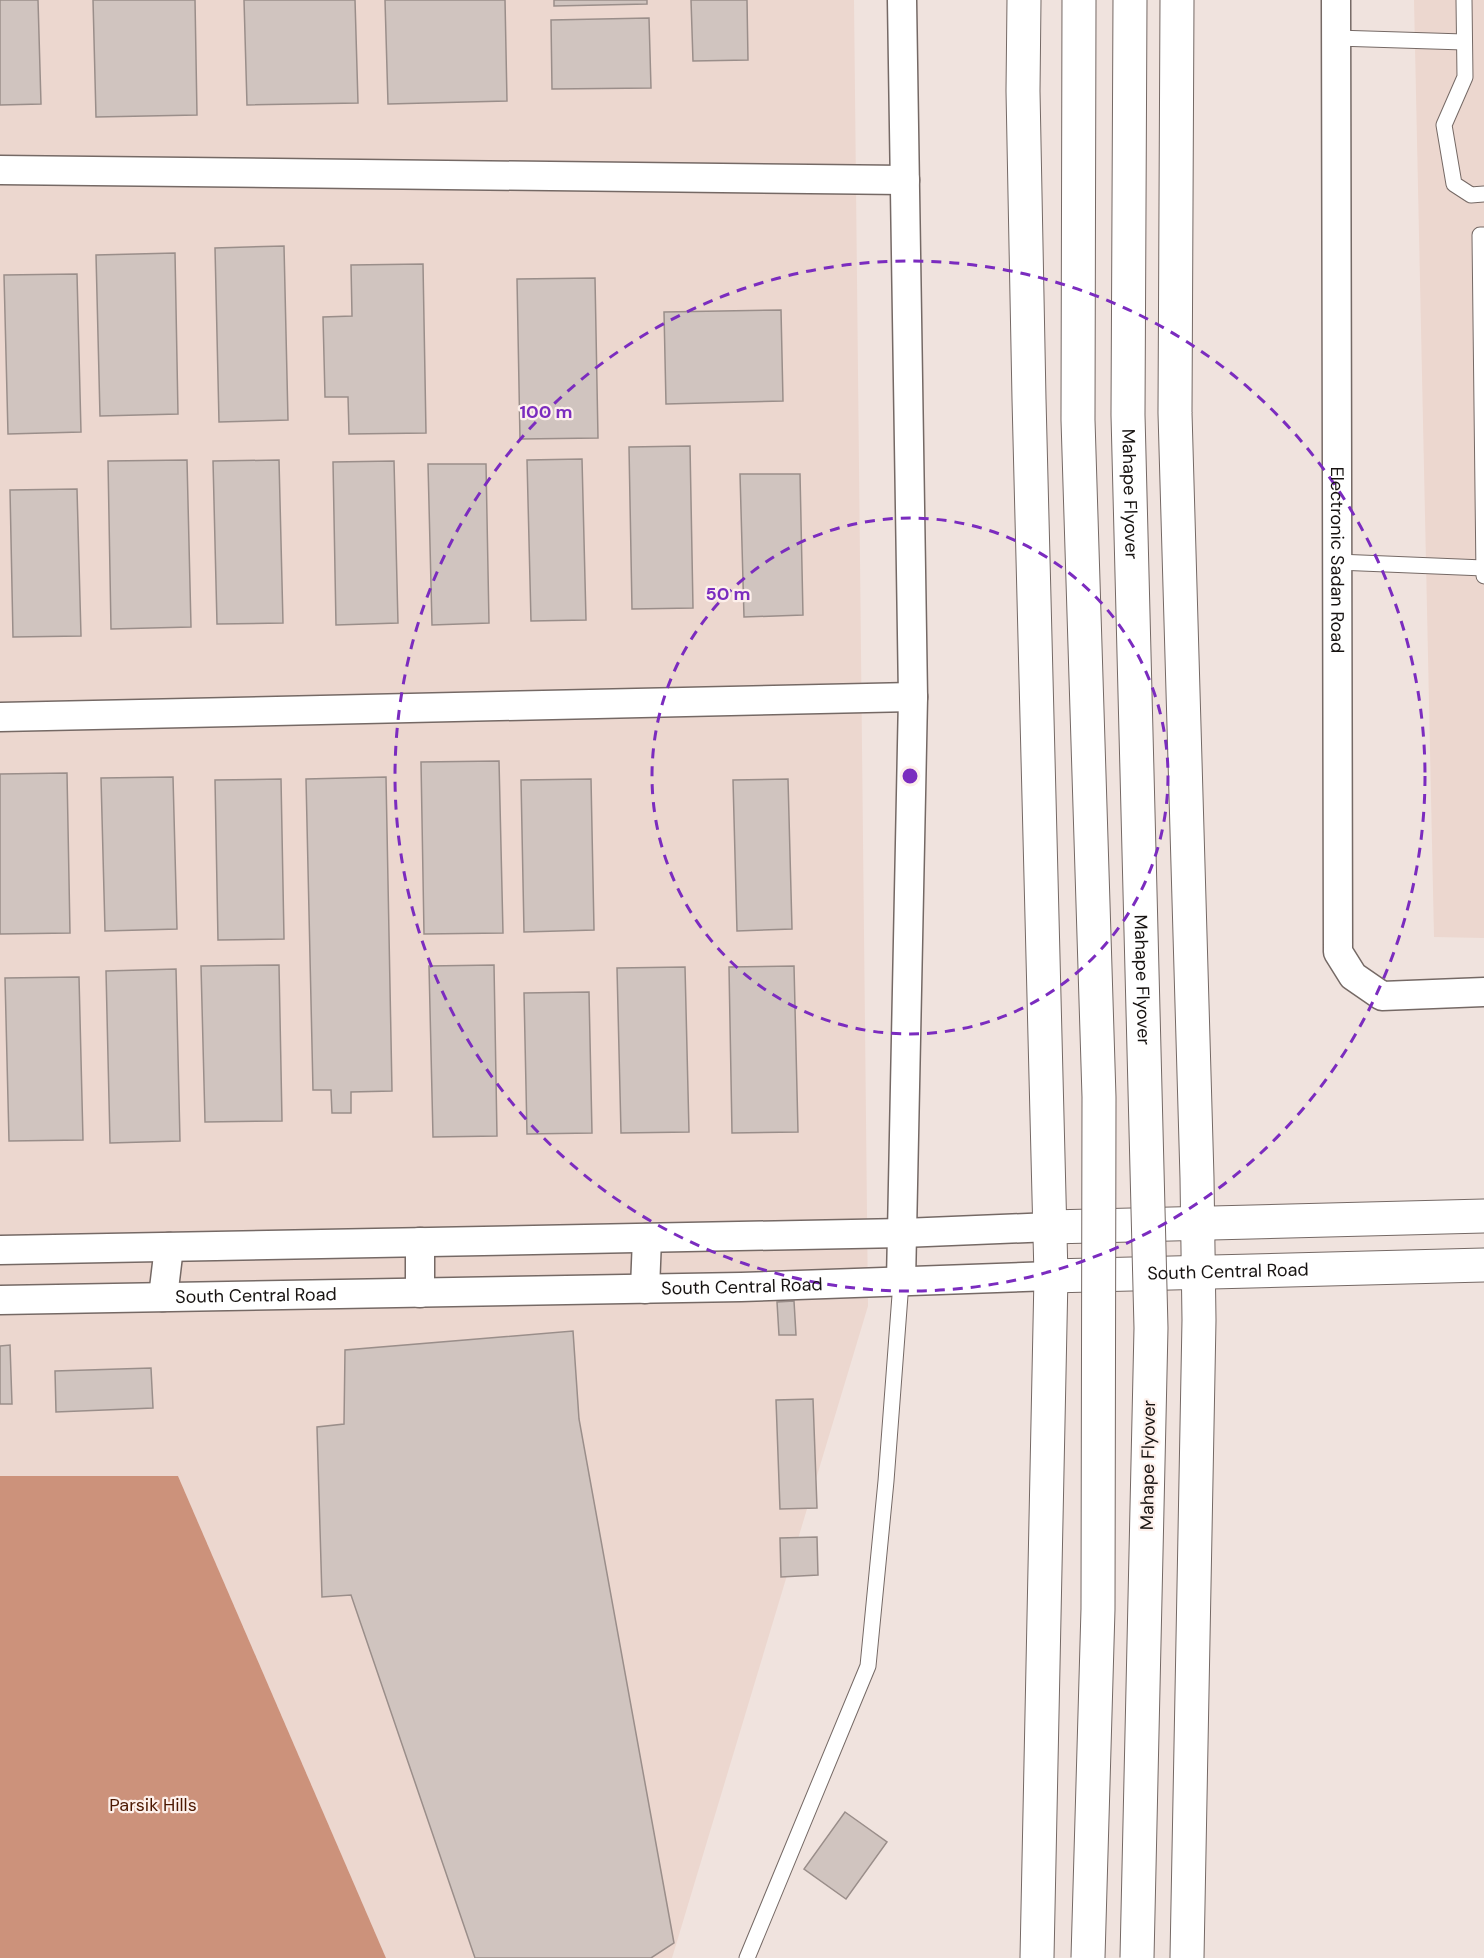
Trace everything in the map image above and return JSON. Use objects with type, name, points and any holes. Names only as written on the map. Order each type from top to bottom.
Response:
[{"type":"main road","points":[[1024,0],[1023,91],[1029,387],[1052,1276],[1037,1958]]},
{"type":"main road","points":[[1079,0],[1078,420],[1099,1097],[1098,1598],[1088,1958]]},
{"type":"main road","name":"Mahape Flyover","points":[[1130,0],[1128,415],[1151,1328],[1137,1958]]},
{"type":"main road","points":[[1177,0],[1175,413],[1198,1273],[1187,1958]]},
{"type":"main road","points":[[1051,1227],[1484,1216]]},
{"type":"main road","name":"South Central Road","points":[[1052,1276],[1484,1265]]},
{"type":"street","points":[[901,1282],[913,697],[902,0]]},
{"type":"street","name":"Electronic Sadan Road","points":[[1336,0],[1338,952],[1353,976],[1382,996],[1484,992]]},
{"type":"street","points":[[0,170],[905,180]]},
{"type":"street","points":[[0,717],[913,697]]},
{"type":"street","points":[[0,1250],[903,1233],[1051,1227]]},
{"type":"street","points":[[645,1289],[647,1238]]},
{"type":"street","points":[[420,1242],[420,1293]]},
{"type":"street","points":[[163,1297],[170,1247]]},
{"type":"street","name":"South Central Road","points":[[0,1300],[645,1289],[1052,1276]]},
{"type":"lane","points":[[1464,0],[1465,77],[1444,125],[1454,184],[1471,195],[1484,194]]},
{"type":"lane","points":[[1336,38],[1464,42]]},
{"type":"lane","points":[[1484,235],[1480,235],[1484,576]]},
{"type":"lane","points":[[1337,562],[1484,568]]},
{"type":"lane","points":[[747,1958],[868,1666],[886,1481],[901,1282]]},
{"type":"shaded area","points":[[0,0],[854,0],[868,1306],[672,1958],[386,1958],[178,1476],[0,1476]]},
{"type":"shaded area","points":[[1414,0],[1484,0],[1484,938],[1434,937]]},
{"type":"green space","name":"Parsik Hills","points":[[0,1476],[178,1476],[386,1958],[0,1958]]},
{"type":"building","points":[[0,0],[38,0],[41,104],[0,105]]},
{"type":"building","points":[[93,0],[195,0],[197,115],[96,117]]},
{"type":"building","points":[[244,0],[355,0],[358,103],[247,105]]},
{"type":"building","points":[[385,0],[505,0],[507,101],[388,104]]},
{"type":"building","points":[[554,0],[647,0],[647,4],[554,6]]},
{"type":"building","points":[[691,0],[747,0],[748,60],[693,61]]},
{"type":"building","points":[[649,18],[651,88],[552,89],[551,20]]},
{"type":"building","points":[[284,246],[288,420],[219,422],[215,248]]},
{"type":"building","points":[[175,253],[178,414],[100,416],[96,255]]},
{"type":"building","points":[[423,264],[426,433],[349,434],[348,397],[325,397],[323,317],[352,316],[351,265]]},
{"type":"building","points":[[77,274],[81,432],[8,434],[4,275]]},
{"type":"building","points":[[595,278],[598,438],[520,439],[517,279]]},
{"type":"building","points":[[781,310],[783,401],[666,404],[664,312]]},
{"type":"building","points":[[690,446],[693,608],[632,609],[629,447]]},
{"type":"building","points":[[582,459],[586,620],[531,621],[527,460]]},
{"type":"building","points":[[187,460],[191,627],[111,629],[108,461]]},
{"type":"building","points":[[279,460],[283,623],[217,624],[213,461]]},
{"type":"building","points":[[394,461],[398,623],[336,625],[333,462]]},
{"type":"building","points":[[428,464],[486,464],[489,623],[432,625]]},
{"type":"building","points":[[740,474],[800,474],[803,615],[744,617]]},
{"type":"building","points":[[77,489],[81,636],[13,637],[10,490]]},
{"type":"building","points":[[499,761],[503,933],[424,934],[421,762]]},
{"type":"building","points":[[67,773],[70,933],[0,934],[0,774]]},
{"type":"building","points":[[173,777],[177,929],[105,931],[101,778]]},
{"type":"building","points":[[386,777],[392,1091],[351,1092],[351,1113],[332,1113],[331,1090],[313,1090],[306,779]]},
{"type":"building","points":[[281,779],[284,939],[218,940],[215,780]]},
{"type":"building","points":[[591,779],[594,930],[524,932],[521,780]]},
{"type":"building","points":[[788,779],[792,929],[737,931],[733,780]]},
{"type":"building","points":[[279,965],[282,1121],[205,1122],[201,966]]},
{"type":"building","points":[[494,965],[497,1136],[433,1137],[429,966]]},
{"type":"building","points":[[794,966],[798,1132],[732,1133],[729,967]]},
{"type":"building","points":[[685,967],[689,1132],[621,1133],[617,968]]},
{"type":"building","points":[[176,969],[180,1141],[110,1143],[106,971]]},
{"type":"building","points":[[79,977],[83,1140],[9,1141],[5,978]]},
{"type":"building","points":[[589,992],[592,1133],[527,1134],[524,993]]},
{"type":"building","points":[[794,1301],[796,1335],[779,1335],[777,1302]]},
{"type":"building","points":[[573,1331],[579,1419],[674,1943],[651,1958],[475,1958],[351,1595],[322,1597],[317,1427],[344,1424],[345,1350]]},
{"type":"building","points":[[10,1345],[12,1404],[0,1404],[0,1346]]},
{"type":"building","points":[[151,1368],[153,1408],[56,1412],[55,1371]]},
{"type":"building","points":[[813,1399],[817,1508],[780,1509],[776,1400]]},
{"type":"building","points":[[817,1537],[818,1575],[781,1577],[780,1538]]},
{"type":"building","points":[[845,1812],[887,1842],[846,1899],[804,1869]]}]
